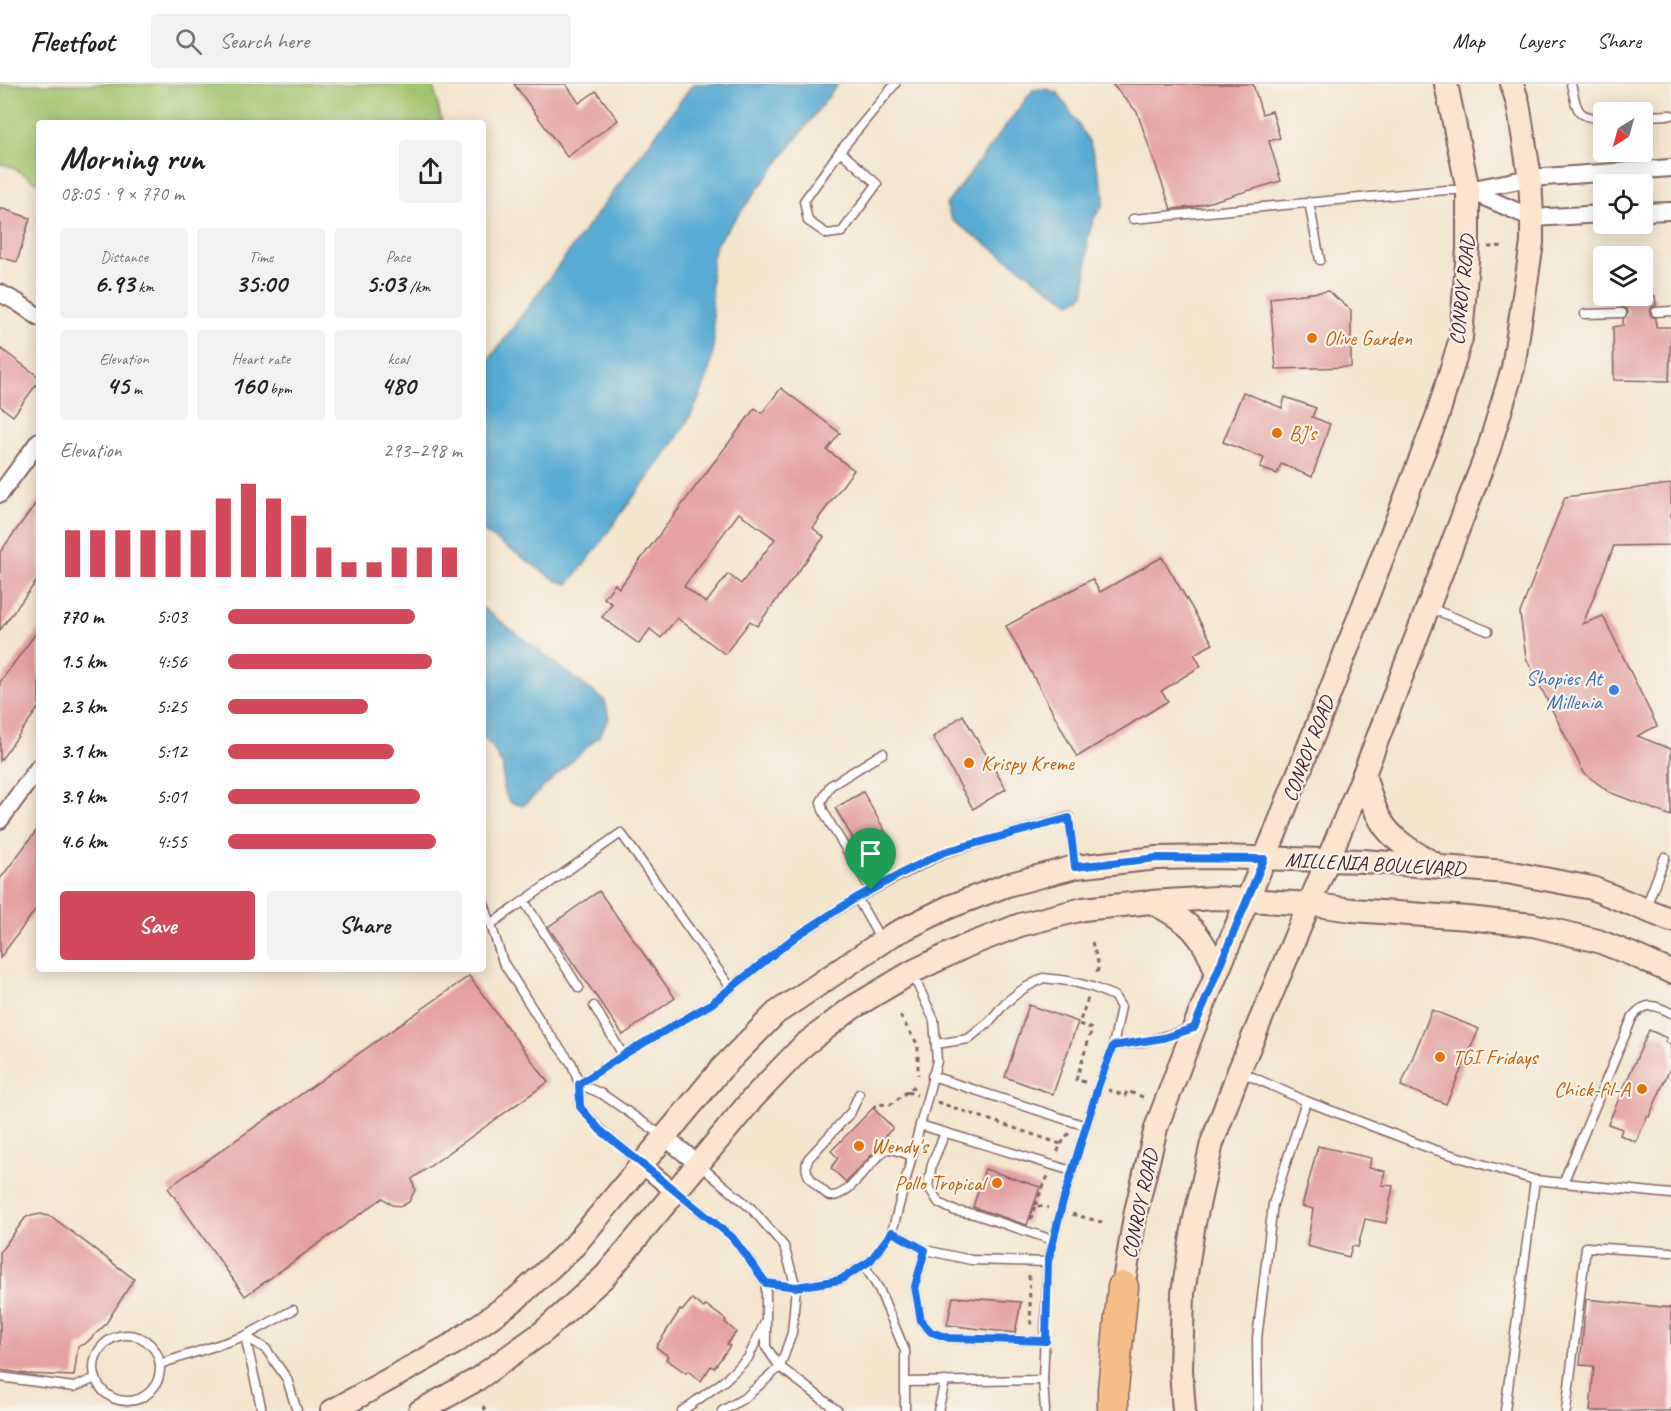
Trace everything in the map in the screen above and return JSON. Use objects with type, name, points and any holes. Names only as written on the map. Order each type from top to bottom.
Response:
[{"type":"highway","points":[[1113,1411],[1123,1287]]},
{"type":"street","name":"CONROY ROAD","points":[[1126,1411],[1122,1367],[1123,1287],[1136,1211],[1156,1128],[1437,417],[1461,338],[1468,249],[1468,190],[1446,84]]},
{"type":"street","points":[[1184,1411],[1181,1370],[1183,1293],[1194,1223],[1212,1143],[1239,1071],[1364,774],[1489,448],[1513,368],[1532,243],[1532,218],[1530,178],[1518,103],[1512,84]]},
{"type":"street","points":[[1468,190],[1530,178],[1671,168]]},
{"type":"street","points":[[1468,190],[1532,218],[1593,215]]},
{"type":"street","points":[[1653,212],[1671,211]]},
{"type":"street","points":[[0,293],[36,315]]},
{"type":"street","points":[[0,494],[36,445]]},
{"type":"street","points":[[0,819],[36,771]]},
{"type":"street","points":[[1364,774],[1372,804],[1383,826],[1403,847],[1439,867]]},
{"type":"street","name":"MILLENIA BOULEVARD","points":[[332,1411],[453,1344],[516,1299],[574,1246],[721,1069],[776,1013],[882,941],[948,907],[1007,885],[1075,867],[1157,858],[1328,860],[1507,872],[1592,888],[1671,920]]},
{"type":"street","name":"MILLENIA BOULEVARD","points":[[420,1411],[476,1380],[543,1332],[605,1276],[753,1098],[804,1044],[852,1008],[912,972],[966,946],[1020,926],[1083,909],[1216,898],[1310,904],[1352,910],[1533,925],[1598,941],[1671,972]]},
{"type":"street","points":[[1151,903],[1176,915],[1197,932],[1208,950],[1217,973]]},
{"type":"street","points":[[665,1137],[698,1164]]},
{"type":"street","points":[[642,1165],[675,1191]]},
{"type":"lane","points":[[840,152],[877,184],[842,232],[827,234],[808,221],[804,201],[840,152],[895,84]]},
{"type":"lane","points":[[1571,84],[1578,110],[1583,116],[1593,118]]},
{"type":"lane","points":[[1653,116],[1671,115]]},
{"type":"lane","points":[[1133,219],[1446,190],[1468,190]]},
{"type":"lane","points":[[1310,202],[1320,260]]},
{"type":"lane","points":[[1656,312],[1671,311]]},
{"type":"lane","points":[[1585,314],[1622,313]]},
{"type":"lane","points":[[1427,607],[1488,632]]},
{"type":"lane","points":[[871,890],[823,810],[821,802],[830,786],[883,753]]},
{"type":"lane","points":[[579,1084],[623,1055],[711,1004],[795,937],[856,898],[944,852],[1069,818],[1075,867]]},
{"type":"lane","points":[[491,924],[621,833],[731,988]]},
{"type":"lane","points":[[1646,909],[1665,857]]},
{"type":"lane","points":[[856,898],[882,941]]},
{"type":"lane","points":[[524,901],[579,988]]},
{"type":"lane","points":[[486,909],[503,962],[544,1027],[572,1064],[579,1084],[580,1107],[600,1130],[642,1165]]},
{"type":"lane","points":[[766,1283],[796,1287],[840,1280],[870,1261],[892,1232],[937,1061],[934,1020],[912,972]]},
{"type":"lane","points":[[936,1044],[968,1038],[989,1022],[1005,1003],[1023,989],[1043,978],[1092,987],[1114,996],[1121,1007],[1113,1046],[1072,1171],[1048,1262],[1043,1380],[1045,1411]]},
{"type":"lane","points":[[1563,1183],[1633,1016],[1638,1010],[1656,1005],[1671,1013]]},
{"type":"lane","points":[[594,1006],[623,1055]]},
{"type":"lane","points":[[1113,1046],[1163,1038],[1194,1028]]},
{"type":"lane","points":[[1239,1071],[1306,1101],[1432,1149],[1535,1180],[1671,1194]]},
{"type":"lane","points":[[932,1076],[1086,1126]]},
{"type":"lane","points":[[579,1084],[602,1094],[665,1137]]},
{"type":"lane","points":[[859,1094],[851,1112],[808,1159],[805,1166],[809,1178],[832,1197],[849,1187],[884,1151],[893,1149],[912,1156]]},
{"type":"lane","points":[[1258,1411],[1257,1339],[1273,1204],[1306,1101]]},
{"type":"lane","points":[[920,1125],[1072,1171]]},
{"type":"lane","points":[[945,1133],[932,1164],[928,1186],[939,1203],[955,1211],[974,1214],[1053,1240]]},
{"type":"lane","points":[[698,1164],[752,1209],[783,1246],[796,1287],[792,1333],[780,1367],[746,1397],[722,1411]]},
{"type":"lane","points":[[1505,1411],[1535,1180]]},
{"type":"lane","points":[[675,1191],[732,1237],[766,1283],[766,1347],[780,1367],[838,1411]]},
{"type":"lane","points":[[892,1232],[925,1250],[971,1260],[1048,1262]]},
{"type":"lane","points":[[1566,1411],[1586,1247],[1671,1252]]},
{"type":"lane","points":[[925,1250],[915,1286],[921,1321],[931,1332],[949,1338],[1046,1341]]},
{"type":"lane","points":[[864,1265],[879,1289],[905,1351],[905,1411]]},
{"type":"lane","points":[[160,1364],[245,1336],[293,1310]]},
{"type":"lane","points":[[682,1411],[724,1381],[748,1358],[766,1320]]},
{"type":"lane","points":[[127,1335],[138,1336],[148,1342],[157,1353],[160,1364],[157,1383],[143,1397],[132,1401],[110,1396],[101,1389],[96,1378],[95,1360],[103,1345],[113,1338],[127,1335]]},
{"type":"lane","points":[[245,1336],[262,1411]]},
{"type":"lane","points":[[245,1336],[266,1349],[287,1379],[297,1411]]},
{"type":"lane","points":[[0,1377],[74,1387],[96,1378]]},
{"type":"lane","points":[[906,1382],[1043,1380]]},
{"type":"lane","points":[[938,1411],[945,1381]]},
{"type":"path","points":[[1486,248],[1504,246]]},
{"type":"path","points":[[1085,1082],[1076,1080],[1092,1029],[1079,1024],[1099,966],[1092,942]]},
{"type":"path","points":[[873,1108],[877,1104],[890,1105],[916,1086],[918,1045],[900,1016]]},
{"type":"path","points":[[907,1092],[1061,1143],[1035,1205]]},
{"type":"path","points":[[483,1406],[486,1411]]},
{"type":"green space","points":[[0,84],[433,84],[441,120],[36,120],[36,181],[10,166],[0,164]]},
{"type":"water","points":[[693,84],[838,84],[716,244],[711,274],[713,351],[710,367],[696,405],[663,458],[568,584],[557,581],[486,533],[486,364]]},
{"type":"water","points":[[1045,89],[1058,93],[1090,143],[1104,192],[1104,203],[1094,218],[1088,236],[1084,294],[1070,303],[952,220],[946,205],[1033,90]]},
{"type":"water","points":[[486,610],[605,701],[609,718],[600,735],[523,806],[509,802],[503,788],[503,767],[492,746],[486,741]]},
{"type":"building","points":[[514,84],[566,84],[579,103],[596,91],[618,120],[567,157]]},
{"type":"building","points":[[1112,84],[1253,84],[1262,114],[1272,111],[1280,138],[1269,141],[1281,181],[1193,207],[1171,209],[1137,112]]},
{"type":"building","points":[[0,208],[30,218],[17,262],[0,257]]},
{"type":"building","name":"Olive Garden","points":[[1328,291],[1351,310],[1351,367],[1276,369],[1270,298]]},
{"type":"building","points":[[1653,296],[1655,296],[1656,306],[1652,307],[1650,312],[1651,316],[1656,318],[1656,327],[1671,327],[1669,381],[1614,380],[1613,327],[1623,325],[1623,319],[1628,313],[1627,309],[1622,307],[1653,306]]},
{"type":"building","points":[[0,348],[36,375],[36,385],[13,416],[0,406]]},
{"type":"building","points":[[781,388],[840,433],[827,450],[854,470],[813,528],[824,537],[757,626],[750,621],[725,654],[677,618],[661,638],[650,629],[639,644],[602,617],[612,604],[604,598],[615,584],[619,588],[755,408],[762,413]],"holes":[[[739,513],[775,539],[741,584],[728,574],[706,603],[684,586]]]},
{"type":"building","name":"BJ's","points":[[1243,392],[1282,408],[1285,397],[1316,408],[1312,417],[1330,424],[1312,477],[1281,464],[1277,474],[1260,468],[1264,458],[1223,442]]},
{"type":"building","points":[[1671,484],[1671,545],[1614,546],[1583,624],[1603,616],[1657,726],[1637,736],[1671,749],[1671,816],[1609,792],[1584,773],[1526,658],[1520,613],[1565,497]]},
{"type":"building","points":[[36,503],[36,582],[0,630],[0,552]]},
{"type":"building","points":[[1162,557],[1213,644],[1194,654],[1201,666],[1161,691],[1168,701],[1077,757],[1006,626],[1092,579],[1100,592]]},
{"type":"building","points":[[36,633],[36,711],[0,761],[0,682]]},
{"type":"building","name":"Krispy Kreme","points":[[963,715],[1006,789],[973,809],[933,737]]},
{"type":"building","points":[[863,792],[890,840],[864,857],[835,808]]},
{"type":"building","points":[[36,831],[36,909],[0,958],[0,879]]},
{"type":"building","points":[[599,891],[675,998],[623,1035],[548,927]]},
{"type":"building","points":[[469,976],[548,1082],[412,1179],[415,1190],[409,1202],[402,1206],[392,1205],[383,1198],[245,1296],[168,1188]]},
{"type":"building","points":[[1029,1005],[1078,1022],[1053,1094],[1005,1077]]},
{"type":"building","name":"TGI Fridays","points":[[1432,1010],[1479,1029],[1446,1104],[1401,1086]]},
{"type":"building","name":"Chick-fil-A","points":[[1649,1030],[1667,1038],[1665,1042],[1671,1045],[1671,1066],[1636,1142],[1620,1135],[1622,1129],[1608,1124]]},
{"type":"building","name":"Wendy's","points":[[873,1108],[893,1128],[883,1138],[887,1142],[878,1148],[846,1182],[831,1168],[838,1158],[831,1151]]},
{"type":"building","points":[[1318,1146],[1371,1158],[1369,1168],[1385,1171],[1382,1185],[1393,1186],[1386,1223],[1365,1219],[1358,1247],[1352,1246],[1349,1257],[1307,1246],[1313,1209],[1302,1206]]},
{"type":"building","points":[[985,1169],[1040,1187],[1027,1225],[973,1207]]},
{"type":"building","points":[[41,1214],[52,1217],[134,1279],[105,1325],[85,1344],[78,1346],[74,1376],[27,1374],[0,1370],[0,1252],[26,1217]]},
{"type":"building","points":[[953,1297],[1021,1302],[1015,1333],[947,1325]]},
{"type":"building","points":[[692,1299],[704,1308],[706,1305],[726,1320],[725,1322],[736,1332],[727,1344],[730,1346],[714,1368],[711,1366],[701,1381],[666,1359],[668,1356],[656,1347],[680,1310],[682,1311]]},
{"type":"building","points":[[1586,1299],[1671,1308],[1671,1411],[1590,1411],[1594,1366],[1580,1365]]},
{"type":"place","name":"Olive Garden","points":[[1312,338]]},
{"type":"place","name":"BJ's","points":[[1277,433]]},
{"type":"place","name":"Shopies At Millenia","points":[[1614,690]]},
{"type":"place","name":"Krispy Kreme","points":[[969,763]]},
{"type":"place","name":"TGI Fridays","points":[[1440,1057]]},
{"type":"place","name":"Chick-fil-A","points":[[1642,1089]]},
{"type":"place","name":"Wendy's","points":[[859,1146]]},
{"type":"place","name":"Pollo Tropical","points":[[997,1183]]},
{"type":"route","points":[[1069,818],[1075,867],[1157,858],[1264,859],[1194,1028],[1163,1038],[1113,1046],[1062,1205],[1048,1262],[1046,1341],[949,1338],[931,1332],[921,1321],[915,1286],[925,1250],[892,1232],[870,1261],[840,1280],[796,1287],[766,1283],[732,1237],[600,1130],[580,1107],[579,1084],[628,1052],[711,1004],[795,937],[871,890],[944,852],[1069,818]]}]
